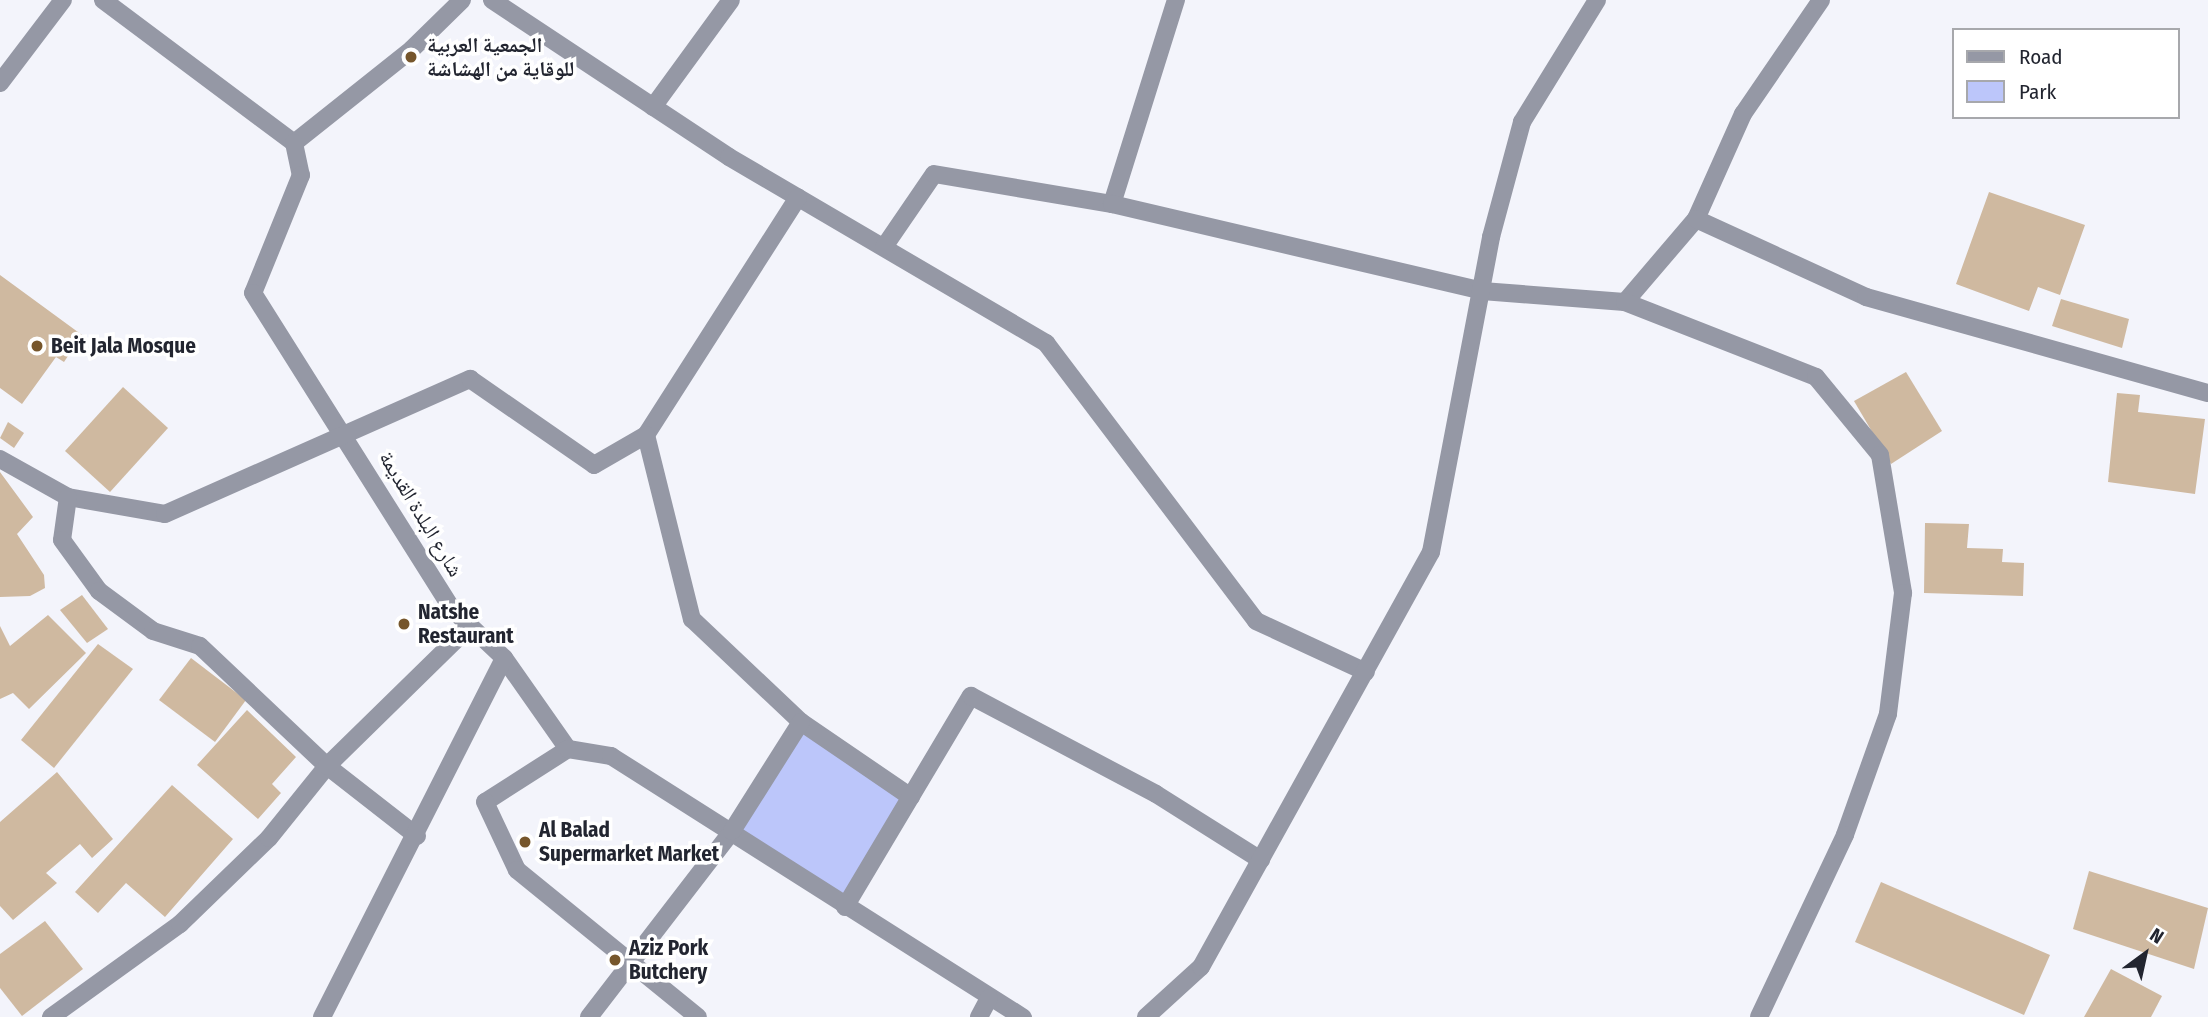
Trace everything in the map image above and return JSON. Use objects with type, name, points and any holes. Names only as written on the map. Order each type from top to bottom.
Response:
[{"type":"street","points":[[0,83],[63,0]]},
{"type":"street","points":[[103,0],[294,143],[462,0]]},
{"type":"street","points":[[492,0],[653,107],[798,197],[1046,343],[1256,621],[1366,672]]},
{"type":"street","points":[[653,107],[731,0]]},
{"type":"street","points":[[1112,204],[1176,0]]},
{"type":"street","points":[[1146,1017],[1201,967],[1431,552],[1482,291],[1522,122],[1597,0]]},
{"type":"street","points":[[1625,303],[1696,219],[1743,114],[1821,0]]},
{"type":"street","name":"شارع البلدة القديمة","points":[[294,143],[301,175],[253,293],[346,433],[467,629],[505,658],[568,749]]},
{"type":"street","points":[[884,247],[934,174],[1112,204],[1482,291],[1625,303],[1816,377],[1880,455],[1903,593],[1888,714],[1845,835],[1759,1017]]},
{"type":"street","points":[[0,459],[68,497],[165,514],[470,379],[594,465],[646,435],[798,197]]},
{"type":"street","points":[[1696,219],[1866,297],[2208,393]]},
{"type":"street","points":[[646,435],[692,620],[801,722],[911,797]]},
{"type":"street","points":[[68,497],[62,540],[99,592],[153,631],[200,646],[327,766],[416,836]]},
{"type":"street","points":[[51,1017],[180,924],[269,838],[327,766],[467,629]]},
{"type":"street","points":[[322,1017],[505,658]]},
{"type":"street","points":[[845,907],[971,696],[1156,794],[1261,860]]},
{"type":"street","points":[[589,1017],[732,831],[801,722]]},
{"type":"street","points":[[698,1017],[517,870],[485,802],[568,749],[611,756],[732,831],[845,907],[1023,1017]]},
{"type":"street","points":[[979,1017],[989,998]]},
{"type":"green space","points":[[801,722],[911,797],[845,907],[732,831]]},
{"type":"building","points":[[1989,192],[2085,225],[2060,295],[2038,287],[2029,311],[1956,284]]},
{"type":"building","name":"Beit Jala Mosque","points":[[0,275],[82,335],[64,362],[56,357],[22,404],[0,388]]},
{"type":"building","points":[[2061,299],[2129,319],[2122,348],[2052,326]]},
{"type":"building","points":[[1906,372],[1942,431],[1891,464],[1854,401]]},
{"type":"building","points":[[123,387],[168,428],[110,492],[65,451]]},
{"type":"building","points":[[2117,393],[2140,395],[2138,412],[2205,419],[2195,494],[2108,482]]},
{"type":"building","points":[[8,422],[24,433],[14,448],[0,438]]},
{"type":"building","points":[[0,472],[33,517],[17,534],[44,575],[45,588],[30,596],[0,597]]},
{"type":"building","points":[[1925,523],[1969,524],[1967,548],[2003,549],[2002,562],[2024,563],[2023,596],[1924,593]]},
{"type":"building","points":[[82,595],[108,629],[87,643],[60,610]]},
{"type":"building","points":[[48,615],[86,653],[29,709],[13,693],[0,699],[0,626],[10,646]]},
{"type":"building","points":[[98,644],[133,669],[54,768],[21,740]]},
{"type":"building","points":[[191,658],[246,700],[215,742],[159,700]]},
{"type":"building","points":[[247,710],[296,757],[272,784],[281,793],[258,819],[197,765]]},
{"type":"building","points":[[57,772],[113,839],[92,858],[80,844],[46,873],[57,883],[13,920],[0,906],[0,822]]},
{"type":"building","points":[[172,785],[233,839],[165,917],[126,883],[98,913],[75,892]]},
{"type":"building","points":[[2089,871],[2208,908],[2194,969],[2073,929]]},
{"type":"building","points":[[1881,882],[2050,955],[2024,1015],[1855,942]]},
{"type":"building","points":[[45,921],[83,969],[22,1016],[0,988],[0,954]]},
{"type":"building","points":[[2111,969],[2162,996],[2151,1017],[2084,1017]]},
{"type":"place","name":"الجمعية العربية للوقاية من الهشاشة","points":[[411,57]]},
{"type":"place","name":"Beit Jala Mosque","points":[[37,346]]},
{"type":"place","name":"Natshe Restaurant","points":[[404,624]]},
{"type":"place","name":"Al Balad Supermarket Market","points":[[525,842]]},
{"type":"place","name":"Aziz Pork Butchery","points":[[615,960]]}]
